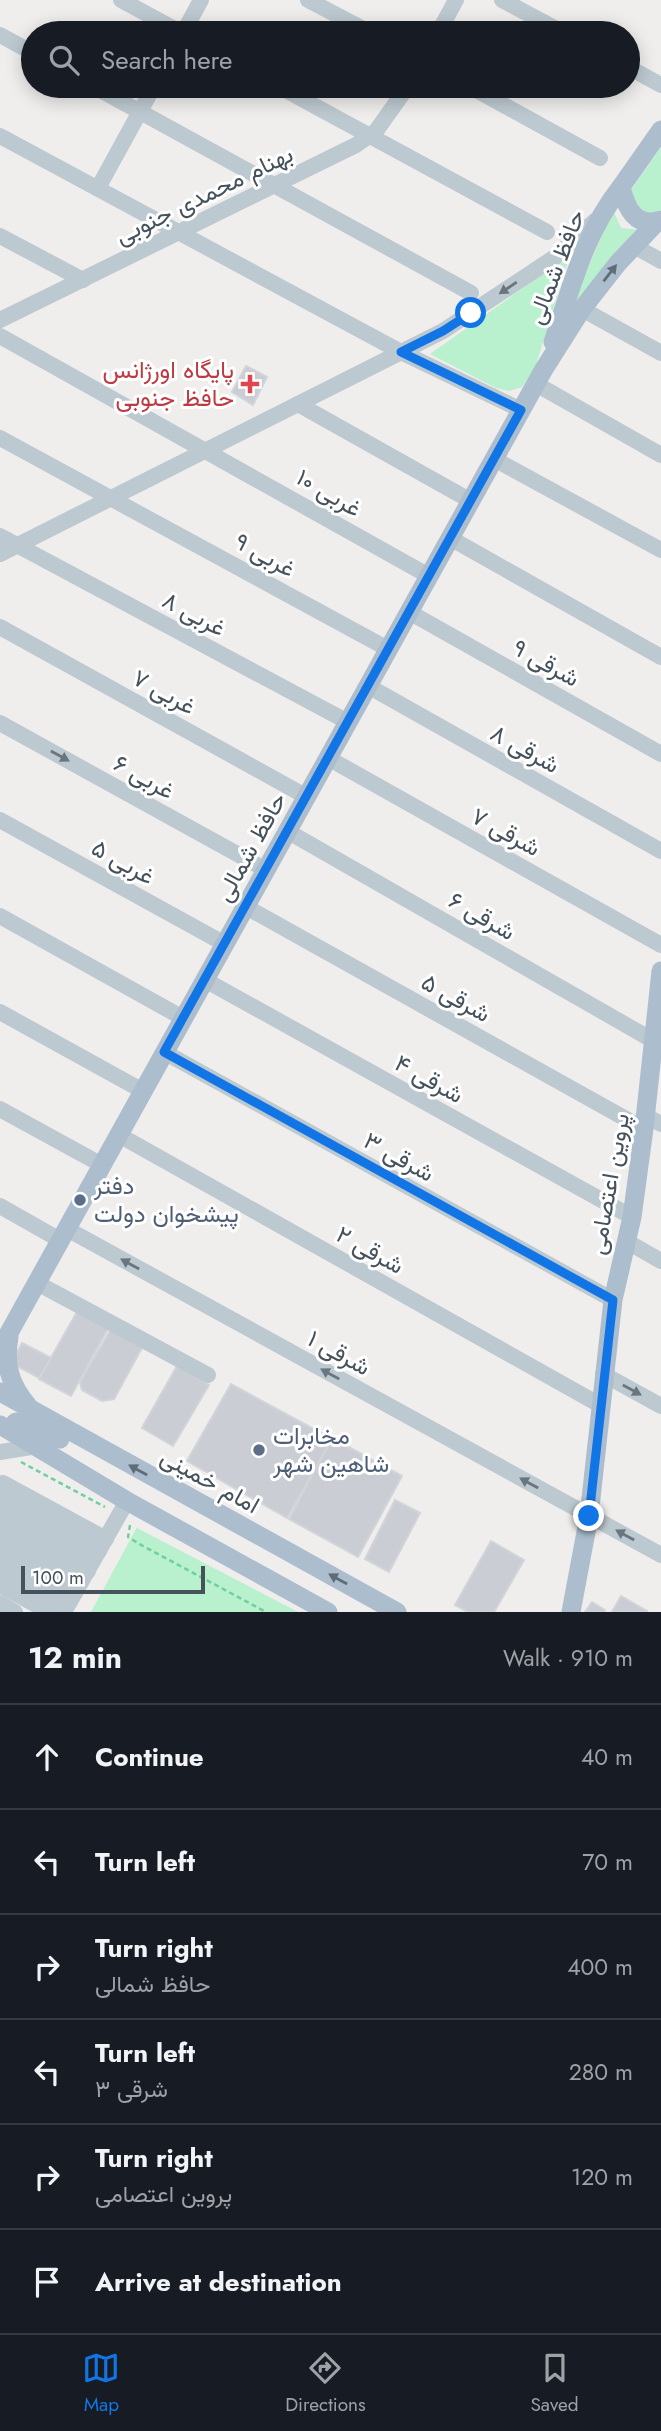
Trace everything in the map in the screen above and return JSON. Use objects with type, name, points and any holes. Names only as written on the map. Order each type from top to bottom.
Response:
[{"type":"main road","name":"حافظ شمالی","points":[[540,376],[590,235],[661,130]]},
{"type":"main road","points":[[621,187],[626,207],[632,214],[648,222],[659,221]]},
{"type":"main road","name":"حافظ شمالی","points":[[0,1349],[5,1334],[37,1283],[540,376],[582,309],[618,263],[659,221]]},
{"type":"main road","name":"پروین اعتصامی","points":[[571,1612],[589,1516],[613,1300],[650,1123],[661,971]]},
{"type":"main road","points":[[5,1334],[6,1364],[13,1385],[32,1410]]},
{"type":"main road","name":"امام خمینی","points":[[0,1392],[397,1612]]},
{"type":"main road","points":[[30,1441],[13,1424],[23,1422],[74,1444],[91,1444]]},
{"type":"main road","points":[[0,1425],[30,1441],[123,1508],[242,1566],[328,1612]]},
{"type":"main road","points":[[232,1521],[208,1519],[204,1530],[207,1536],[242,1566]]},
{"type":"street","points":[[121,0],[160,21]]},
{"type":"street","points":[[189,21],[201,0]]},
{"type":"street","points":[[308,0],[348,21]]},
{"type":"street","points":[[445,21],[456,0]]},
{"type":"street","points":[[502,0],[541,21]]},
{"type":"street","points":[[0,35],[21,46]]},
{"type":"street","points":[[640,74],[661,85]]},
{"type":"street","points":[[115,98],[471,293]]},
{"type":"street","points":[[98,188],[148,98]]},
{"type":"street","points":[[300,98],[547,232]]},
{"type":"street","name":"بهنام محمدی جنوبی","points":[[0,320],[335,157],[376,131],[399,98]]},
{"type":"street","points":[[491,98],[600,158]]},
{"type":"street","points":[[0,136],[401,352],[521,410]]},
{"type":"street","points":[[0,554],[116,500],[207,450],[443,331],[555,257],[601,216]]},
{"type":"street","points":[[0,236],[83,280]]},
{"type":"street","points":[[634,246],[661,261]]},
{"type":"street","points":[[582,309],[661,353]]},
{"type":"street","points":[[0,336],[207,450]]},
{"type":"street","points":[[540,376],[661,455]]},
{"type":"street","points":[[298,404],[471,500]]},
{"type":"street","points":[[0,438],[116,500]]},
{"type":"street","name":"۱۰ غربی","points":[[207,450],[429,576]]},
{"type":"street","points":[[494,459],[661,550]]},
{"type":"street","name":"۹ غربی","points":[[116,500],[388,649]]},
{"type":"street","points":[[0,536],[18,545]]},
{"type":"street","points":[[450,538],[661,657]]},
{"type":"street","name":"۸ غربی","points":[[18,545],[348,722]]},
{"type":"street","name":"شرقی ۹","points":[[409,612],[661,754]]},
{"type":"street","name":"۷ غربی","points":[[0,627],[307,797]]},
{"type":"street","name":"۸ شرقی","points":[[368,686],[661,851]]},
{"type":"street","name":"۶ غربی","points":[[0,723],[266,870]]},
{"type":"street","name":"۷ شرقی","points":[[328,758],[661,945]]},
{"type":"street","name":"۵ غربی","points":[[0,820],[225,944]]},
{"type":"street","name":"۶ شرقی","points":[[288,831],[654,1041]]},
{"type":"street","name":"۵ شرقی","points":[[246,906],[650,1123]]},
{"type":"street","points":[[0,916],[183,1018]]},
{"type":"street","name":"۴ شرقی","points":[[205,980],[632,1217]]},
{"type":"street","points":[[0,1012],[143,1091]]},
{"type":"street","name":"۳ شرقی","points":[[164,1052],[613,1300]]},
{"type":"street","points":[[0,1109],[102,1165]]},
{"type":"street","name":"۲ شرقی","points":[[119,1135],[600,1405]]},
{"type":"street","name":"۱ شرقی","points":[[0,1206],[63,1234],[661,1555]]},
{"type":"street","points":[[626,1241],[661,1261]]},
{"type":"street","points":[[37,1283],[208,1376]]},
{"type":"street","points":[[603,1374],[661,1406]]},
{"type":"street","points":[[1,1452],[30,1441]]},
{"type":"street","points":[[1,1488],[84,1577]]},
{"type":"street","points":[[84,1577],[123,1508]]},
{"type":"street","points":[[0,1509],[84,1577]]},
{"type":"street","points":[[0,1522],[84,1577]]},
{"type":"street","points":[[0,1537],[84,1577]]},
{"type":"street","points":[[0,1553],[84,1577]]},
{"type":"street","points":[[0,1568],[84,1577]]},
{"type":"street","points":[[0,1585],[49,1612]]},
{"type":"street","points":[[0,1603],[15,1612]]},
{"type":"path","points":[[1,1452],[123,1508],[131,1525],[128,1537],[266,1612]]},
{"type":"green space","points":[[661,147],[661,210],[644,214],[630,192]]},
{"type":"green space","points":[[613,210],[621,228],[639,230],[567,316]]},
{"type":"green space","points":[[570,255],[534,371],[522,387],[509,391],[496,388],[430,354]]},
{"type":"green space","points":[[137,1528],[298,1612],[91,1612]]},
{"type":"building","name":"پایگاه اورژانس حافظ جنوبی","points":[[246,366],[267,377],[253,405],[232,392]]},
{"type":"building","points":[[78,1310],[109,1327],[71,1396],[39,1379]]},
{"type":"building","points":[[111,1329],[143,1346],[114,1399],[102,1401],[82,1390],[80,1382]]},
{"type":"building","points":[[22,1343],[51,1358],[39,1378],[17,1366],[14,1358]]},
{"type":"building","points":[[177,1366],[209,1385],[173,1446],[142,1428]]},
{"type":"building","name":"مخابرات شاهین شهر","points":[[231,1384],[332,1439],[287,1518],[187,1461]]},
{"type":"building","points":[[332,1438],[402,1476],[358,1557],[289,1519]]},
{"type":"building","points":[[395,1500],[420,1513],[389,1572],[365,1559]]},
{"type":"building","points":[[491,1541],[524,1560],[494,1612],[468,1612],[455,1605]]},
{"type":"building","points":[[621,1596],[647,1611],[612,1612]]},
{"type":"building","points":[[592,1602],[605,1610],[604,1612],[585,1612]]},
{"type":"place","name":"پایگاه اورژانس حافظ جنوبی","points":[[250,384]]},
{"type":"place","name":"دفتر پیشخوان دولت","points":[[80,1200]]},
{"type":"place","name":"مخابرات شاهین شهر","points":[[259,1450]]},
{"type":"route","points":[[471,313],[401,352],[521,410],[164,1052],[613,1300],[589,1516]]}]
